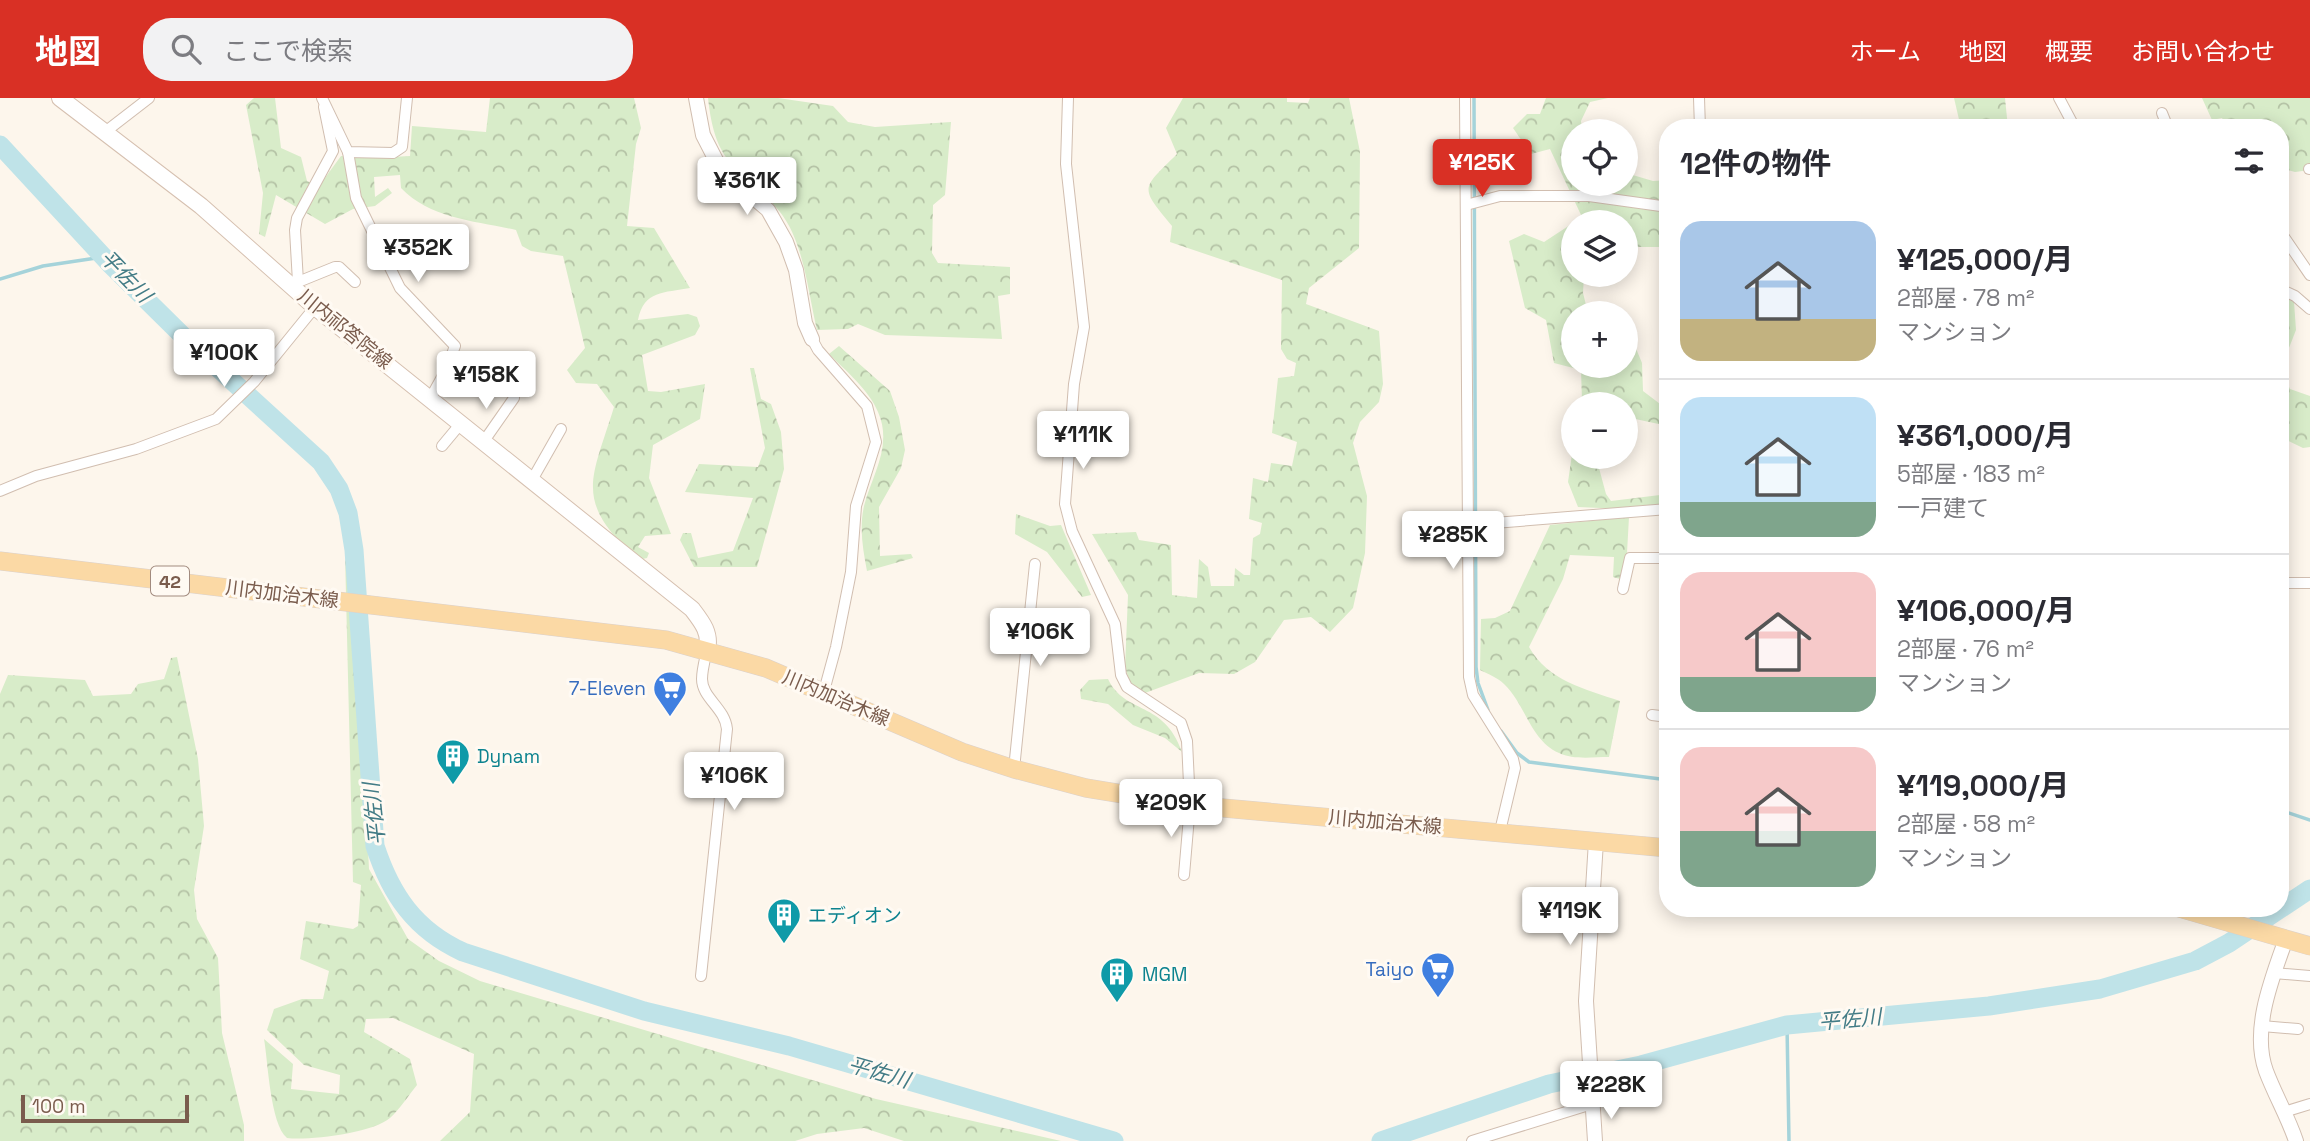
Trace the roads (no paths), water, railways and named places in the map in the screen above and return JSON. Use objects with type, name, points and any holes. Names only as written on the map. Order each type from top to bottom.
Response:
[{"type":"main road","name":"川内祁答院線","points":[[60,98],[201,206],[296,285],[315,307],[431,397],[692,609],[703,622],[709,639],[707,650]]},
{"type":"main road","name":"川内加治木線","points":[[0,561],[609,631],[707,650],[824,691],[962,752],[1014,769],[1113,794],[1190,805],[1659,847]]},
{"type":"main road","points":[[2216,917],[2310,946]]},
{"type":"street","points":[[105,132],[149,98]]},
{"type":"street","points":[[348,152],[393,153],[402,147],[407,98]]},
{"type":"street","points":[[696,98],[703,135],[721,170],[768,210],[786,242],[796,270],[805,323],[812,339],[818,351],[867,406],[876,442],[856,506],[851,572],[824,691]]},
{"type":"street","points":[[1068,98],[1066,164],[1084,327],[1074,384],[1065,504],[1072,531],[1115,624],[1121,675],[1127,687],[1181,723],[1187,741],[1190,805],[1184,875]]},
{"type":"street","points":[[1465,98],[1470,204],[1473,524],[1469,677],[1474,695],[1513,759],[1515,768],[1500,831]]},
{"type":"street","points":[[1699,98],[1700,119]]},
{"type":"street","points":[[2059,98],[2068,119]]},
{"type":"street","points":[[323,102],[348,152],[356,198],[400,288],[455,346],[431,397]]},
{"type":"street","points":[[323,102],[333,150],[297,218],[296,285],[335,267],[339,267],[355,282]]},
{"type":"street","points":[[2162,113],[2164,119]]},
{"type":"street","points":[[1470,204],[1500,196],[1589,196],[1659,206]]},
{"type":"street","points":[[2289,244],[2310,275]]},
{"type":"street","points":[[2289,293],[2310,309]]},
{"type":"street","points":[[0,491],[36,476],[136,449],[216,419],[254,382],[315,307]]},
{"type":"street","points":[[484,441],[514,398]]},
{"type":"street","points":[[442,446],[462,422]]},
{"type":"street","points":[[533,480],[561,429]]},
{"type":"street","points":[[1473,524],[1659,510]]},
{"type":"street","points":[[1623,589],[1630,558],[1659,558]]},
{"type":"street","points":[[1014,769],[1035,564]]},
{"type":"street","points":[[2289,583],[2310,583]]},
{"type":"street","points":[[701,976],[727,729],[725,715],[706,693],[702,681],[707,650]]},
{"type":"street","points":[[1652,715],[1659,716]]},
{"type":"street","points":[[1595,1141],[1588,1053],[1587,975],[1596,841]]},
{"type":"street","points":[[2281,938],[2262,1026],[2262,1052],[2265,1069],[2296,1141]]},
{"type":"street","points":[[2274,973],[2310,976]]},
{"type":"street","points":[[2262,1026],[2298,1029]]},
{"type":"street","points":[[1472,1141],[1592,1101]]},
{"type":"street","points":[[2286,1116],[2310,1104]]},
{"type":"street","points":[[2286,1116],[2310,1111]]},
{"type":"waterway","points":[[1474,98],[1476,667],[1478,683],[1488,710]]},
{"type":"waterway","name":"平佐川","points":[[0,145],[111,265],[185,338],[321,462],[339,489],[348,513],[354,550],[375,846],[397,895],[418,922],[463,952],[644,1011],[789,1046],[1114,1141]]},
{"type":"waterway","points":[[0,279],[43,266],[103,257]]},
{"type":"waterway","points":[[1501,731],[1517,753],[1529,762],[1659,779]]},
{"type":"waterway","points":[[2289,813],[2310,820]]},
{"type":"waterway","name":"平佐川","points":[[2289,903],[2310,889]]},
{"type":"waterway","name":"平佐川","points":[[1381,1141],[1549,1084],[1641,1065],[1787,1025],[1989,1006],[2100,989],[2195,961],[2229,943],[2268,917]]},
{"type":"waterway","points":[[1787,1025],[1789,1141]]},
{"type":"place","name":"7-Eleven","points":[[670,718]]},
{"type":"place","name":"Dynam","points":[[453,786]]},
{"type":"place","name":"エディオン","points":[[784,945]]},
{"type":"place","name":"Taiyo","points":[[1438,999]]},
{"type":"place","name":"MGM","points":[[1117,1004]]}]
